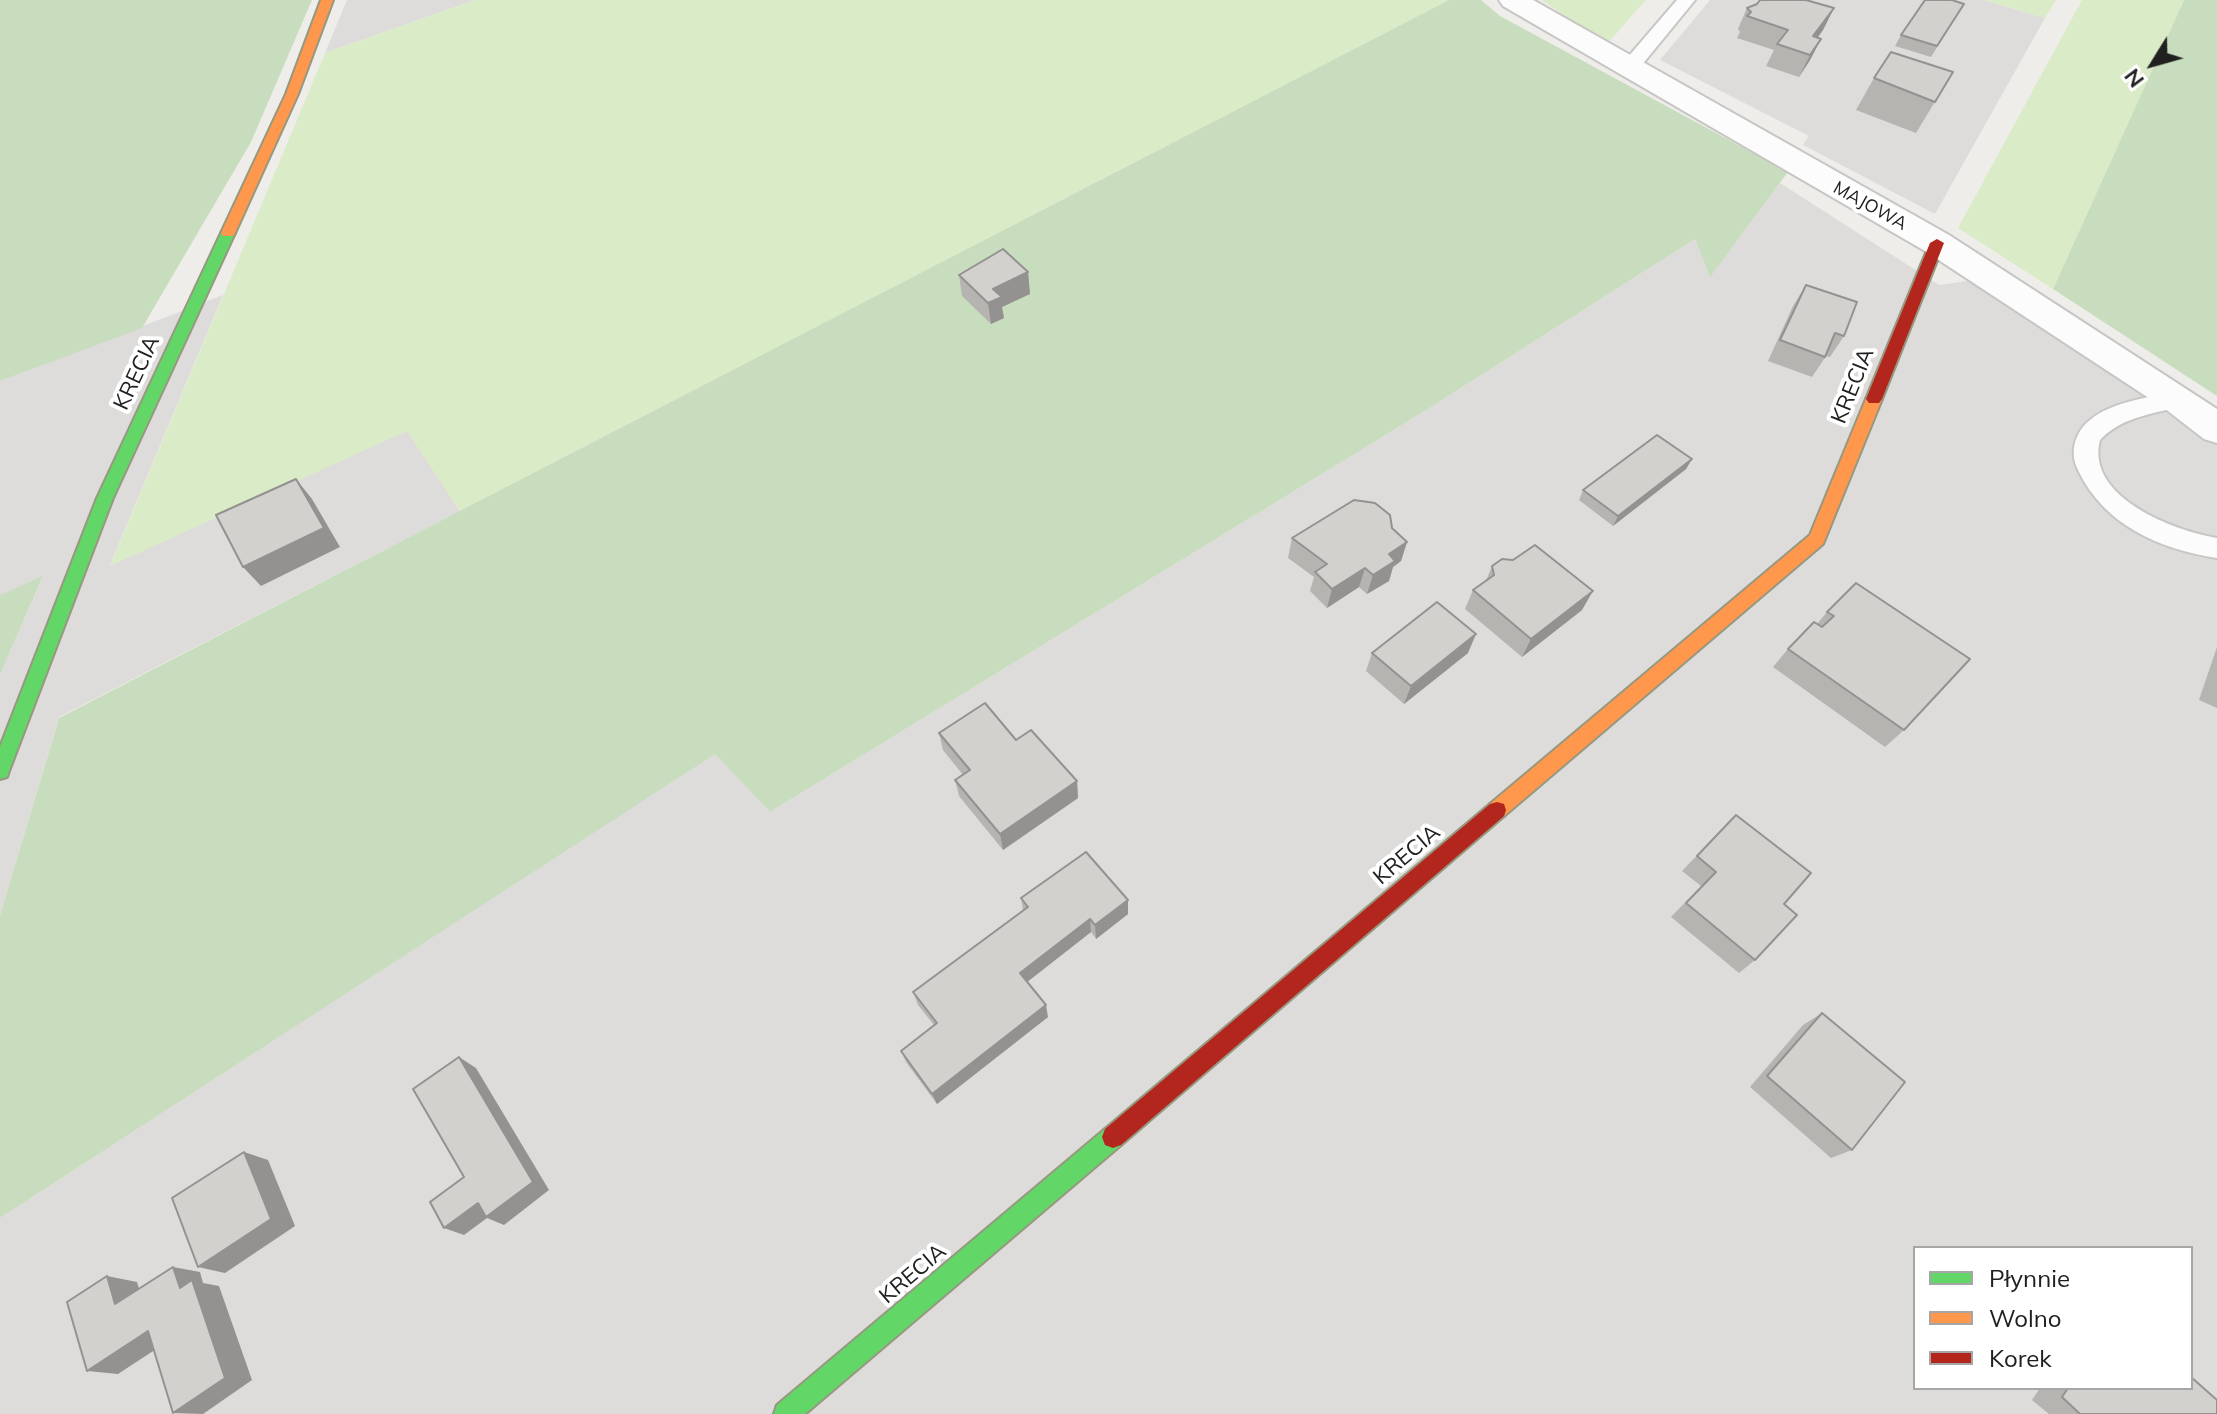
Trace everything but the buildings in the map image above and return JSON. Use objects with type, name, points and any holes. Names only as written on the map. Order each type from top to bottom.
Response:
[{"type":"street","name":"KRECIA","points":[[0,771],[105,498],[292,94],[327,0]]},
{"type":"street","name":"MAJOWA","points":[[1513,0],[1937,243],[2177,399],[2217,429]]},
{"type":"street","name":"KRECIA","points":[[786,1414],[1817,539],[1937,243]]},
{"type":"lane","points":[[1629,68],[1686,0]]},
{"type":"lane","points":[[2177,399],[2114,417],[2094,429],[2086,440],[2085,457],[2094,481],[2111,501],[2135,519],[2182,541],[2217,548]]},
{"type":"shaded area","points":[[347,0],[475,0],[325,53]]},
{"type":"shaded area","points":[[1710,0],[1983,0],[2045,18],[1935,214],[1803,145],[1809,136],[1660,60]]},
{"type":"shaded area","points":[[1780,183],[1939,285],[1973,280],[2122,378],[2217,406],[2217,1414],[0,1414],[0,1218],[715,753],[770,812],[1428,409],[1695,239],[1710,276]]},
{"type":"shaded area","points":[[223,295],[110,565],[407,430],[460,511],[59,717],[0,915],[0,675],[43,577],[0,595],[0,381]]},
{"type":"green space","points":[[0,0],[312,0],[251,142],[142,328],[0,381]]},
{"type":"green space","points":[[475,0],[1449,0],[460,511],[407,431],[110,566],[325,53]]},
{"type":"green space","points":[[1449,0],[1481,0],[1500,16],[1788,172],[1710,277],[1695,239],[1428,409],[770,812],[715,754],[0,1218],[0,915],[59,718]]},
{"type":"green space","points":[[1542,0],[1646,0],[1606,45]]},
{"type":"green space","points":[[1983,0],[2056,0],[2045,18]]},
{"type":"green space","points":[[2082,0],[2184,0],[2053,289],[1958,228]]},
{"type":"green space","points":[[2184,0],[2217,0],[2217,396],[2053,289]]},
{"type":"green space","points":[[43,576],[0,675],[0,595]]},
{"type":"traffic: fast","points":[[0,771],[105,498],[228,233]]},
{"type":"traffic: fast","points":[[786,1414],[1113,1137]]},
{"type":"traffic: slow","points":[[228,233],[292,94],[327,0]]},
{"type":"traffic: slow","points":[[1497,810],[1817,539],[1874,399]]},
{"type":"traffic: jam","points":[[1874,399],[1937,243]]},
{"type":"traffic: jam","points":[[1113,1137],[1497,810]]}]
